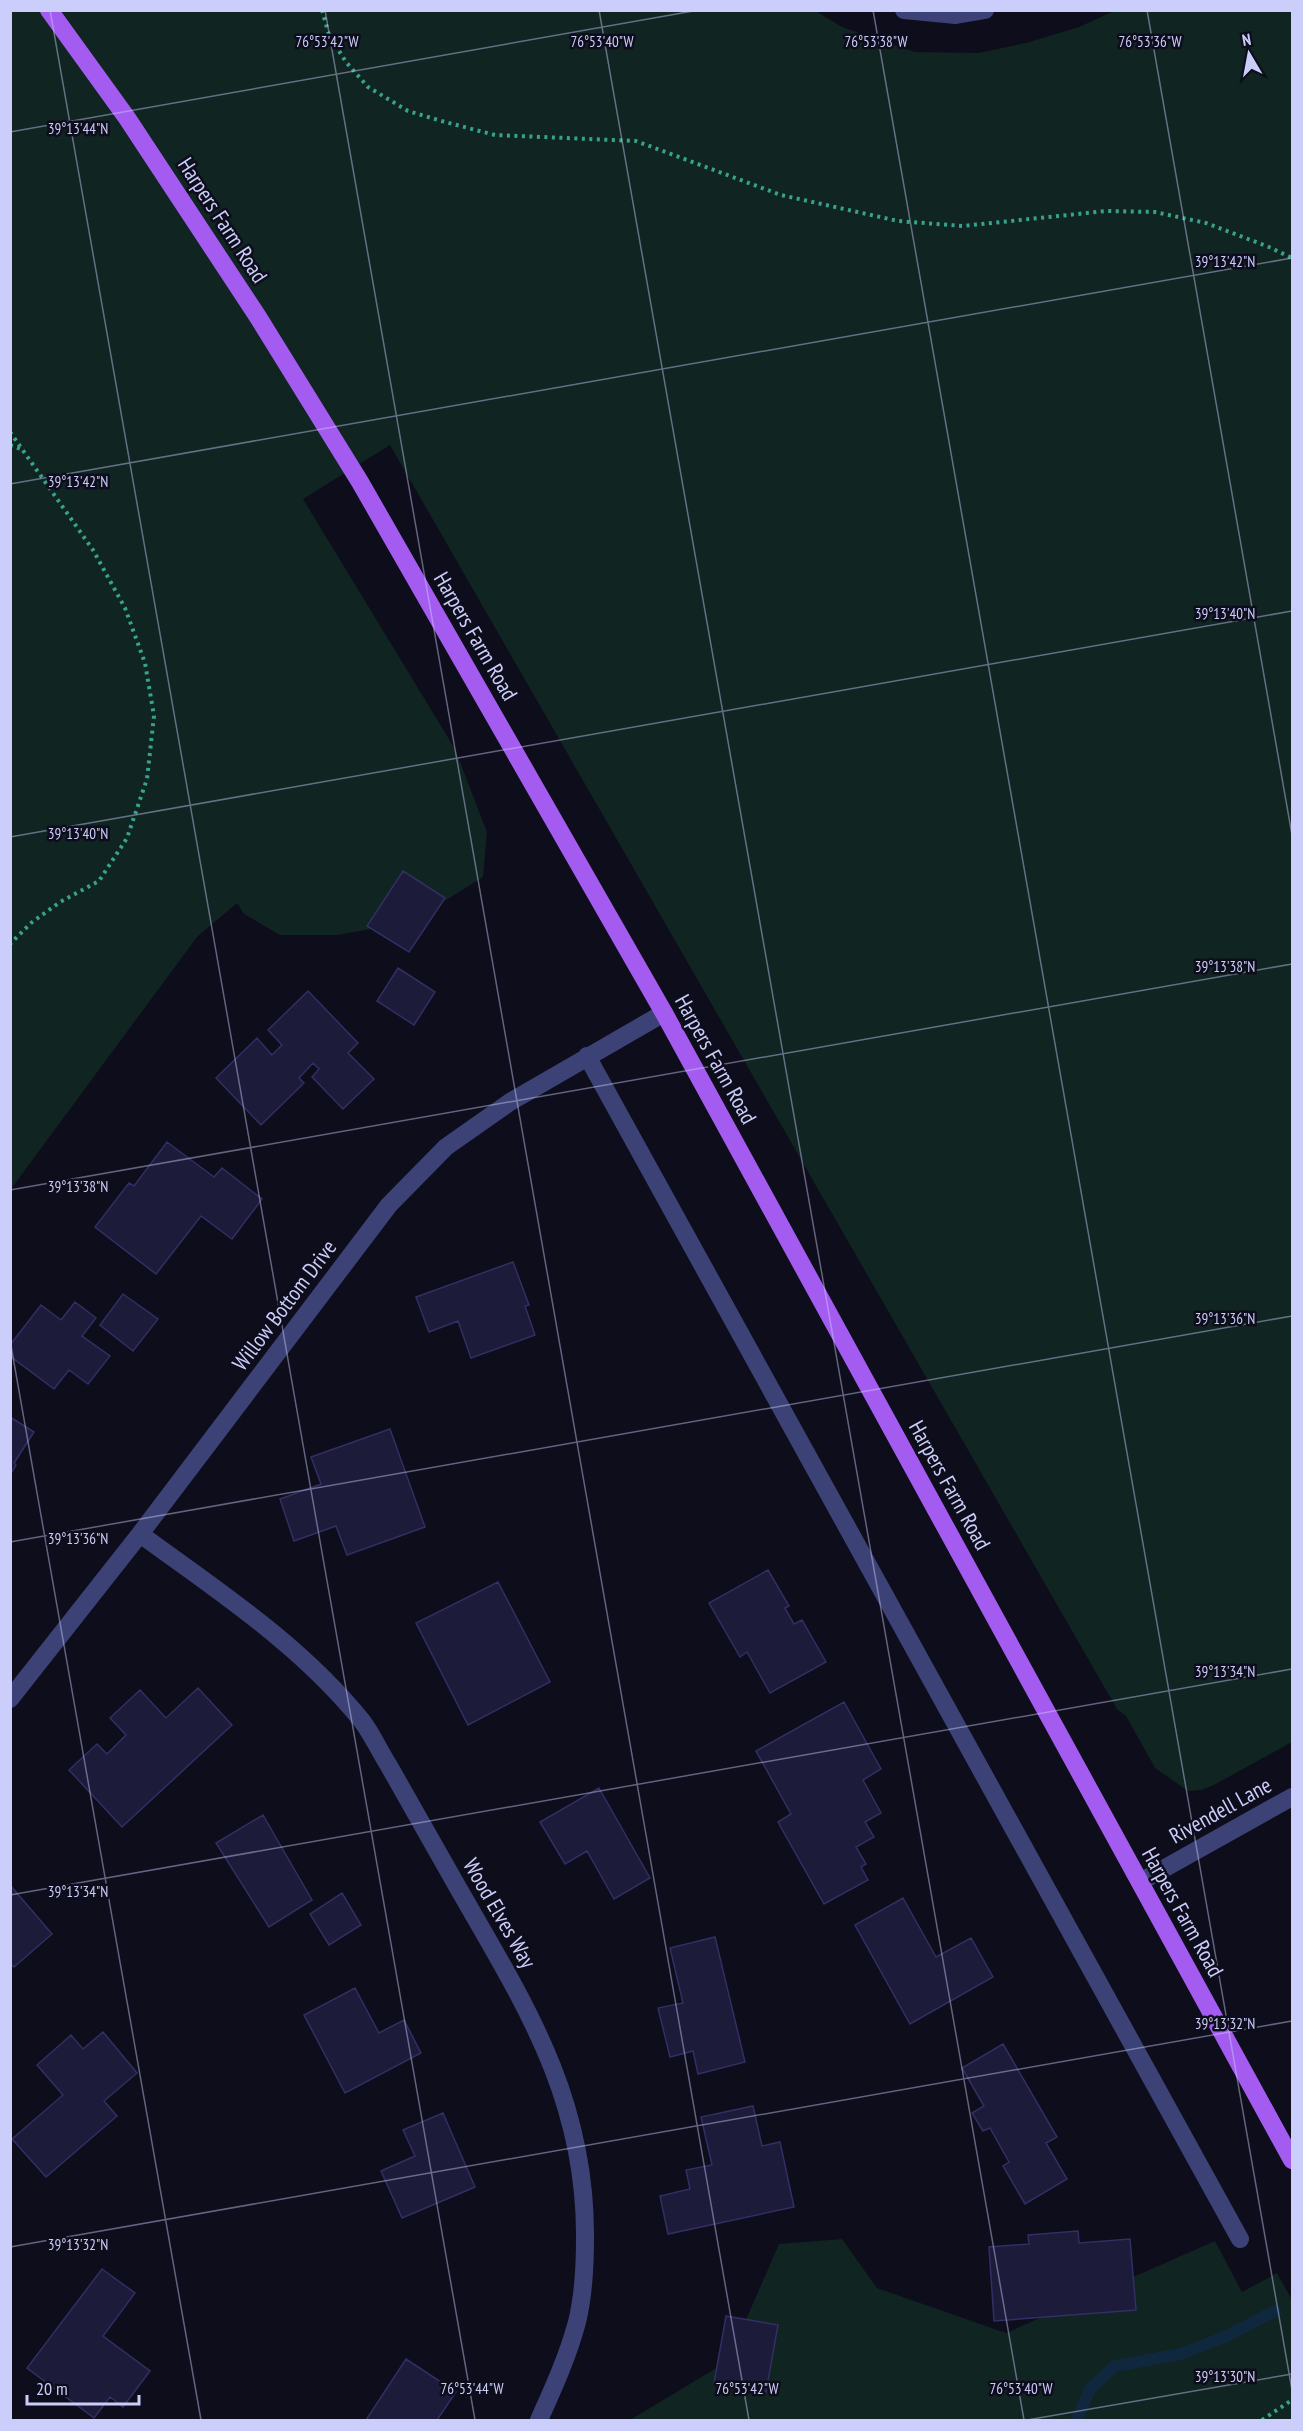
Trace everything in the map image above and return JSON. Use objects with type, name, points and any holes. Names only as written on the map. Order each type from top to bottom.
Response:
[{"type":"main road","name":"Harpers Farm Road","points":[[49,10],[140,138],[258,317],[360,482],[664,1013],[1293,2160]]},
{"type":"street","points":[[904,10],[956,15],[985,10]]},
{"type":"street","name":"Willow Bottom Drive","points":[[10,1699],[140,1534],[389,1205],[447,1147],[510,1102],[664,1013]]},
{"type":"street","points":[[587,1056],[1240,2239]]},
{"type":"street","name":"Wood Elves Way","points":[[140,1534],[262,1623],[319,1676],[363,1722],[521,1998],[549,2056],[571,2119],[581,2168],[585,2218],[584,2274],[577,2322],[556,2382],[539,2421]]},
{"type":"street","name":"Rivendell Lane","points":[[1140,1882],[1293,1797]]},
{"type":"path","points":[[322,10],[329,34],[346,62],[368,87],[408,111],[495,135],[636,141],[781,195],[898,221],[963,226],[1106,211],[1155,212],[1206,223],[1293,258]]},
{"type":"path","points":[[10,432],[93,549],[125,608],[146,663],[154,716],[147,778],[127,838],[99,881],[60,902],[31,923],[10,944]]},
{"type":"path","points":[[10,445],[22,450]]},
{"type":"path","points":[[1262,2421],[1293,2400]]},
{"type":"green space","points":[[814,10],[842,27],[915,52],[978,53],[1026,43],[1079,27],[1114,11],[1292,11],[1292,1742],[1201,1790],[1188,1791],[1155,1768],[1126,1716],[1117,1709],[390,445],[303,499],[455,749],[487,832],[483,877],[411,922],[337,935],[280,935],[244,914],[237,903],[197,937],[11,1189],[11,11]]},
{"type":"green space","points":[[842,2239],[877,2288],[1006,2333],[1215,2241],[1242,2292],[1277,2273],[1292,2300],[1292,2420],[630,2420],[728,2361],[779,2244]]},
{"type":"building","points":[[403,871],[445,898],[409,952],[367,926]]},
{"type":"building","points":[[398,968],[435,992],[414,1025],[377,1001]]},
{"type":"building","points":[[308,991],[358,1043],[348,1053],[374,1079],[343,1109],[312,1077],[319,1069],[313,1063],[299,1078],[304,1083],[261,1125],[216,1078],[257,1038],[272,1055],[282,1045],[268,1030]]},
{"type":"building","points":[[167,1142],[214,1177],[222,1168],[262,1199],[232,1239],[201,1216],[156,1274],[95,1227],[129,1183],[134,1186]]},
{"type":"building","points":[[513,1262],[529,1305],[525,1306],[535,1335],[471,1358],[458,1321],[429,1332],[416,1297]]},
{"type":"building","points":[[123,1294],[158,1319],[133,1351],[100,1325]]},
{"type":"building","points":[[75,1302],[96,1318],[82,1336],[110,1356],[88,1384],[69,1370],[54,1389],[10,1356],[10,1345],[41,1305],[61,1320]]},
{"type":"building","points":[[10,1417],[34,1432],[14,1463],[16,1465],[10,1475]]},
{"type":"building","points":[[390,1429],[425,1527],[347,1555],[336,1526],[294,1541],[280,1499],[321,1484],[311,1457]]},
{"type":"building","points":[[768,1570],[789,1606],[785,1608],[794,1624],[802,1620],[826,1662],[770,1693],[747,1652],[740,1657],[709,1603]]},
{"type":"building","points":[[498,1582],[550,1682],[468,1725],[416,1623]]},
{"type":"building","points":[[198,1688],[232,1725],[122,1827],[69,1770],[97,1744],[107,1754],[126,1735],[110,1718],[140,1690],[166,1718]]},
{"type":"building","points":[[844,1702],[881,1769],[863,1780],[881,1813],[865,1822],[874,1837],[856,1847],[866,1864],[861,1867],[868,1880],[824,1904],[778,1822],[791,1814],[756,1751]]},
{"type":"building","points":[[599,1788],[650,1878],[614,1899],[587,1851],[565,1864],[540,1822]]},
{"type":"building","points":[[263,1815],[312,1900],[269,1927],[216,1843]]},
{"type":"building","points":[[10,1885],[52,1934],[14,1967],[10,1963]]},
{"type":"building","points":[[342,1893],[361,1925],[329,1945],[310,1914]]},
{"type":"building","points":[[903,1898],[936,1957],[971,1938],[993,1977],[910,2024],[855,1925]]},
{"type":"building","points":[[715,1937],[745,2062],[698,2074],[693,2051],[670,2057],[658,2008],[683,2003],[670,1948]]},
{"type":"building","points":[[355,1988],[379,2033],[404,2020],[421,2053],[345,2093],[304,2015]]},
{"type":"building","points":[[103,2032],[137,2073],[104,2101],[117,2116],[46,2177],[12,2139],[63,2095],[37,2065],[71,2035],[83,2049]]},
{"type":"building","points":[[1003,2044],[1057,2137],[1046,2143],[1067,2179],[1025,2204],[1003,2166],[1009,2162],[990,2128],[983,2131],[972,2113],[984,2106],[962,2068]]},
{"type":"building","points":[[753,2106],[762,2146],[780,2142],[794,2207],[668,2234],[660,2196],[690,2189],[686,2170],[712,2165],[701,2117]]},
{"type":"building","points":[[443,2113],[475,2187],[402,2218],[381,2171],[415,2156],[403,2130]]},
{"type":"building","points":[[1078,2231],[1079,2243],[1130,2239],[1136,2310],[994,2321],[989,2247],[1029,2244],[1028,2235]]},
{"type":"building","points":[[102,2269],[135,2293],[103,2336],[150,2371],[123,2407],[110,2397],[94,2418],[27,2368]]},
{"type":"building","points":[[726,2316],[778,2325],[766,2392],[714,2383]]},
{"type":"building","points":[[406,2359],[456,2392],[437,2420],[366,2420]]},
{"type":"waterway","points":[[1077,2420],[1090,2389],[1115,2366],[1181,2354],[1227,2336],[1275,2311]]}]
